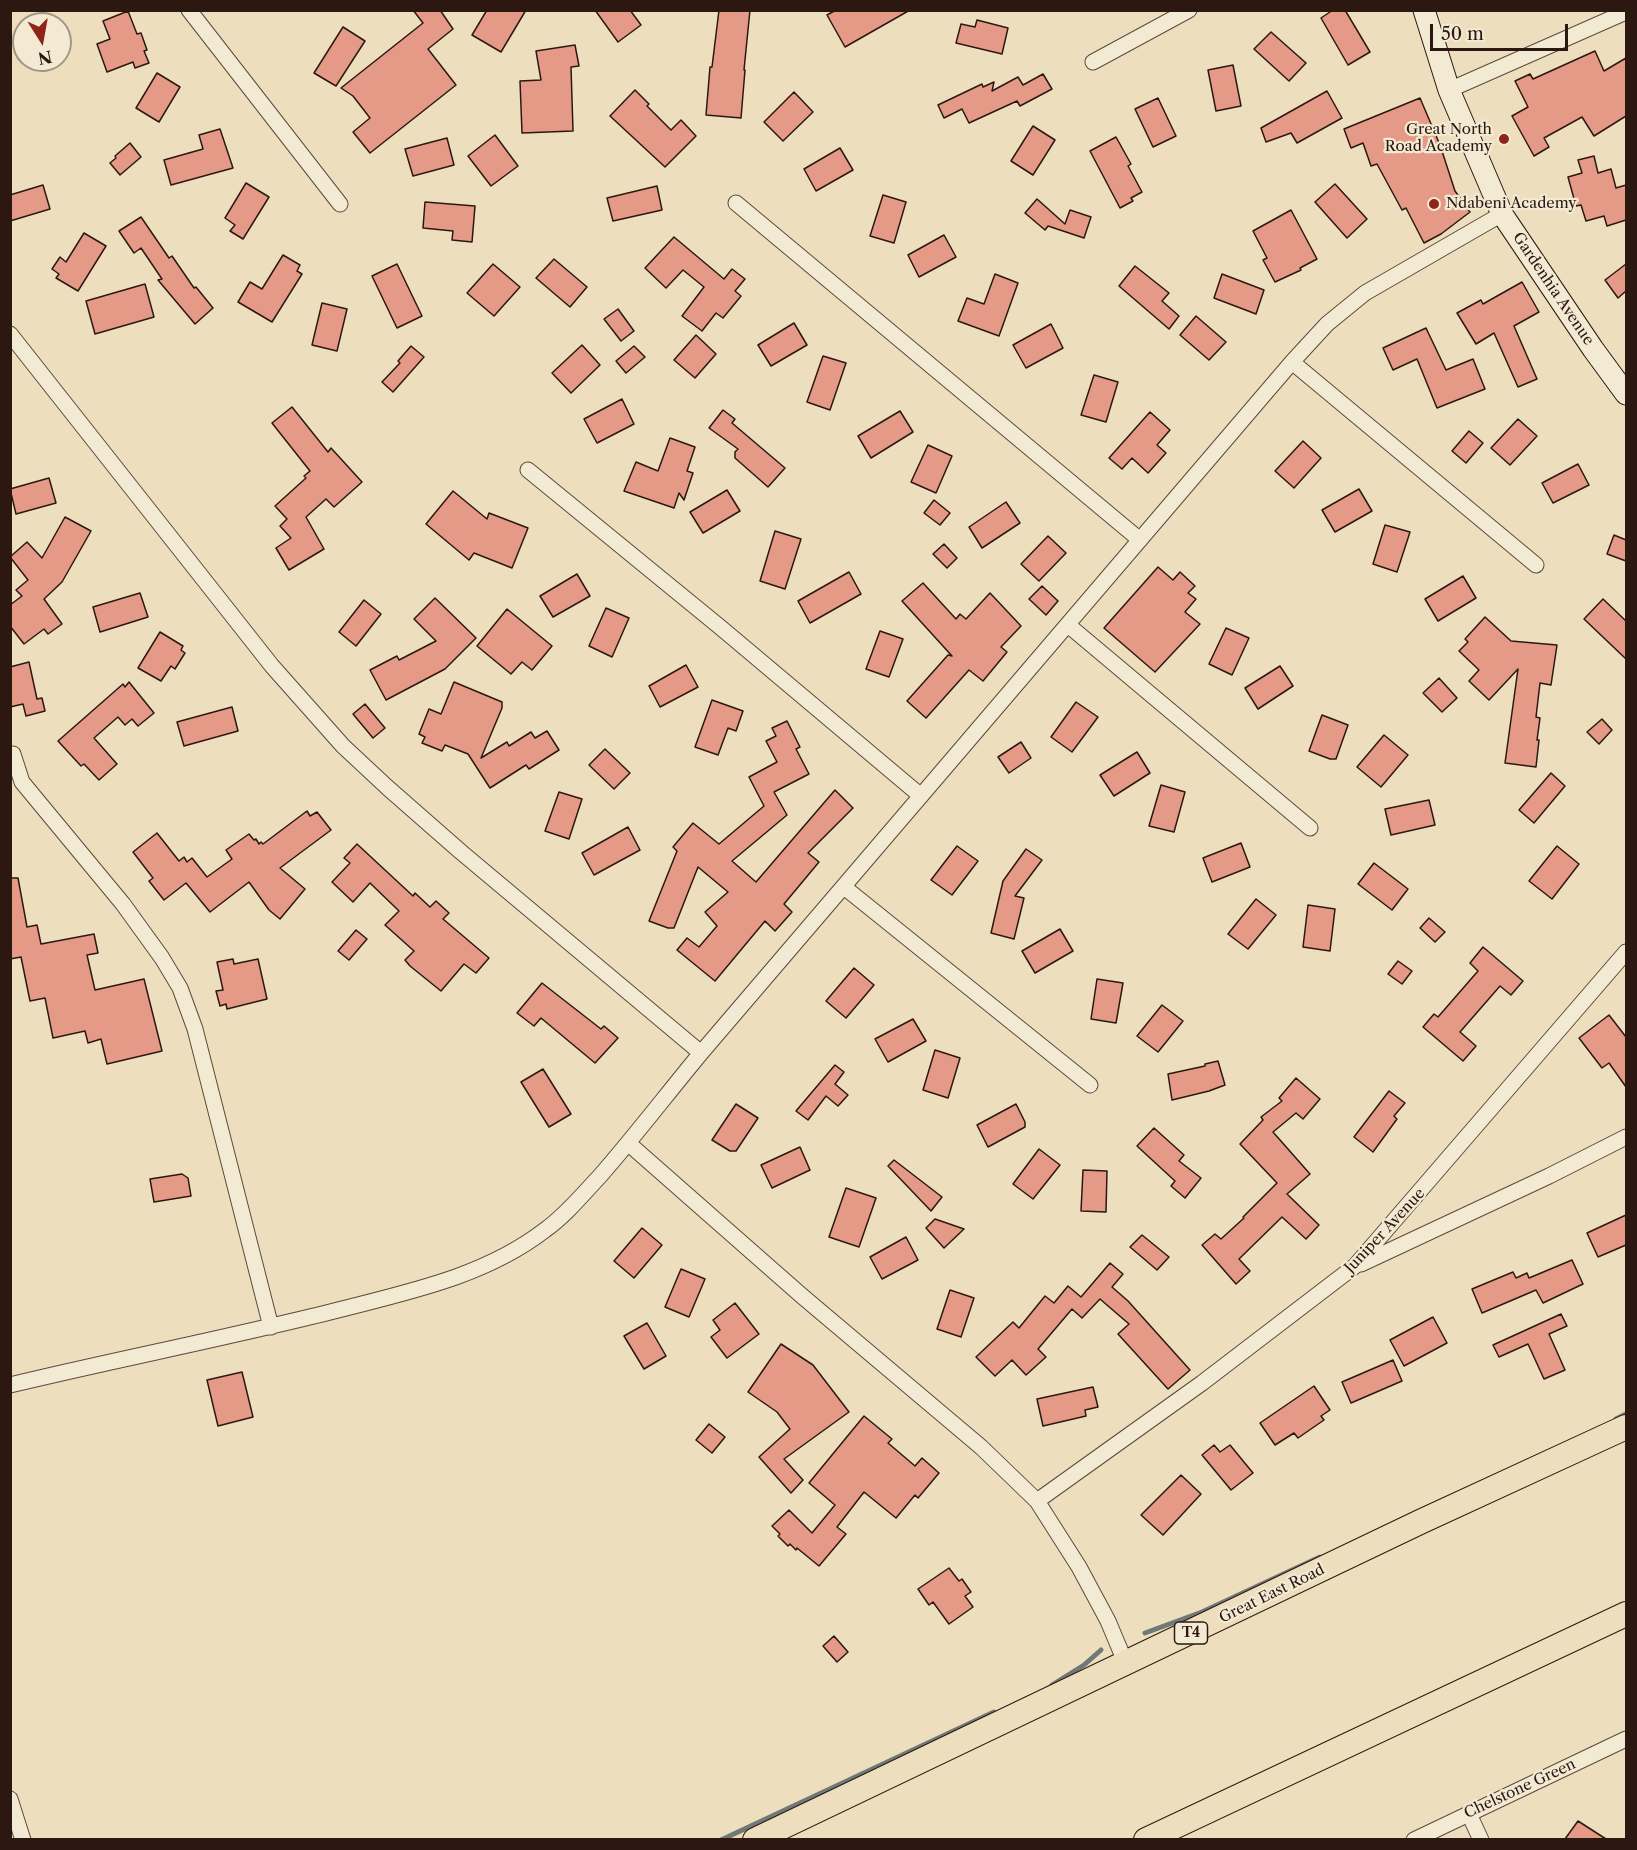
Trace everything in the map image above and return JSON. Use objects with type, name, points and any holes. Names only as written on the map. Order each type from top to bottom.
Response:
[{"type":"main road","name":"Gardenhia Avenue","points":[[1424,10],[1449,90],[1502,214],[1626,394]]},
{"type":"main road","name":"Great East Road","points":[[755,1839],[1410,1527],[1626,1427]]},
{"type":"main road","points":[[1146,1839],[1626,1614]]},
{"type":"street","points":[[189,10],[340,204]]},
{"type":"street","points":[[1093,62],[1189,10]]},
{"type":"street","points":[[1449,90],[1626,12]]},
{"type":"street","points":[[736,203],[1140,540]]},
{"type":"street","points":[[10,1385],[271,1327],[434,1285],[506,1256],[545,1230],[574,1205],[628,1143],[701,1053],[1327,324],[1365,293],[1502,214]]},
{"type":"street","points":[[10,334],[272,666],[343,746],[461,852],[701,1053]]},
{"type":"street","points":[[1292,362],[1536,565]]},
{"type":"street","points":[[528,470],[921,796]]},
{"type":"street","points":[[1068,625],[1310,828]]},
{"type":"street","points":[[13,754],[22,782],[123,904],[162,958],[180,988],[195,1029],[271,1327]]},
{"type":"street","points":[[844,886],[1090,1085]]},
{"type":"street","name":"Juniper Avenue","points":[[1037,1501],[1202,1383],[1355,1266],[1626,952]]},
{"type":"street","points":[[1355,1266],[1549,1176],[1626,1137]]},
{"type":"street","points":[[628,1143],[802,1296],[981,1447],[1037,1501],[1079,1567],[1108,1621],[1126,1664]]},
{"type":"street","name":"Chelstone Green","points":[[1414,1839],[1626,1739]]},
{"type":"street","points":[[10,1800],[23,1839]]},
{"type":"street","points":[[1469,1814],[1481,1839]]},
{"type":"building","points":[[413,10],[440,10],[453,29],[428,49],[456,85],[370,153],[353,132],[370,118],[353,96],[341,88],[423,23]]},
{"type":"building","points":[[487,10],[526,10],[501,52],[472,35]]},
{"type":"building","points":[[595,10],[630,10],[641,25],[618,42]]},
{"type":"building","points":[[719,10],[750,10],[741,118],[706,115],[710,67],[712,67]]},
{"type":"building","points":[[836,10],[910,10],[845,47],[827,15]]},
{"type":"building","points":[[1333,10],[1345,10],[1370,52],[1348,65],[1321,18]]},
{"type":"building","points":[[128,11],[137,34],[141,33],[149,63],[135,68],[133,62],[107,72],[97,44],[110,39],[103,21]]},
{"type":"building","points":[[977,20],[1008,28],[1002,54],[956,43],[961,24],[975,27]]},
{"type":"building","points":[[343,27],[365,41],[336,86],[314,73]]},
{"type":"building","points":[[1271,32],[1306,63],[1289,81],[1254,49]]},
{"type":"building","points":[[575,45],[579,66],[571,67],[573,131],[522,133],[520,81],[541,80],[536,51]]},
{"type":"building","points":[[1595,51],[1604,71],[1626,58],[1626,116],[1594,136],[1582,117],[1544,138],[1549,147],[1534,156],[1512,116],[1528,107],[1515,81],[1530,74],[1533,79]]},
{"type":"building","points":[[1233,65],[1241,106],[1216,111],[1208,70]]},
{"type":"building","points":[[157,73],[180,87],[159,122],[136,108]]},
{"type":"building","points":[[1043,74],[1052,89],[1020,106],[1017,101],[969,123],[962,109],[944,118],[938,105],[982,84],[983,87],[994,82],[992,91],[1018,77],[1023,85]]},
{"type":"building","points":[[635,90],[671,130],[681,120],[696,136],[665,167],[610,116]]},
{"type":"building","points":[[1327,91],[1342,118],[1297,143],[1291,133],[1266,142],[1261,128]]},
{"type":"building","points":[[794,92],[813,112],[783,141],[764,122]]},
{"type":"building","points":[[1158,98],[1176,136],[1153,147],[1135,109]]},
{"type":"building","points":[[1420,98],[1440,145],[1455,191],[1470,212],[1441,234],[1424,243],[1406,208],[1402,210],[1377,164],[1371,166],[1363,143],[1351,148],[1344,129]]},
{"type":"building","points":[[1033,126],[1055,140],[1033,175],[1011,161]]},
{"type":"building","points":[[220,129],[233,168],[171,185],[164,160],[203,149],[199,135]]},
{"type":"building","points":[[495,135],[518,166],[491,186],[468,156]]},
{"type":"building","points":[[1116,137],[1131,164],[1128,166],[1142,192],[1131,198],[1133,201],[1120,208],[1090,151]]},
{"type":"building","points":[[447,138],[454,165],[413,176],[405,149]]},
{"type":"building","points":[[130,143],[141,157],[120,175],[110,163]]},
{"type":"building","points":[[840,148],[853,170],[816,191],[804,169]]},
{"type":"building","points":[[1594,156],[1598,173],[1611,169],[1616,188],[1626,185],[1626,220],[1607,226],[1604,216],[1586,221],[1581,205],[1576,206],[1568,177],[1582,173],[1578,160]]},
{"type":"building","points":[[246,183],[269,197],[243,239],[230,231],[235,225],[225,218]]},
{"type":"building","points":[[1335,184],[1367,219],[1347,238],[1315,202]]},
{"type":"building","points":[[43,185],[50,209],[10,221],[10,195]]},
{"type":"building","points":[[657,186],[662,210],[613,221],[607,198]]},
{"type":"building","points":[[883,195],[906,202],[894,243],[870,236]]},
{"type":"building","points":[[1037,199],[1065,224],[1070,210],[1091,217],[1084,238],[1048,226],[1045,230],[1025,213]]},
{"type":"building","points":[[425,202],[475,206],[472,242],[452,240],[453,231],[423,228]]},
{"type":"building","points":[[1291,210],[1317,259],[1300,268],[1301,270],[1275,282],[1263,260],[1267,258],[1253,231]]},
{"type":"building","points":[[141,217],[169,258],[172,256],[194,288],[196,287],[213,308],[195,324],[158,280],[162,279],[141,248],[134,253],[119,231]]},
{"type":"building","points":[[84,233],[106,246],[78,291],[56,278],[59,274],[52,269],[60,257],[66,262]]},
{"type":"building","points":[[944,235],[956,257],[919,277],[908,255]]},
{"type":"building","points":[[674,237],[724,279],[732,269],[745,279],[735,291],[741,296],[723,318],[716,313],[702,331],[682,316],[704,287],[683,270],[666,288],[645,268]]},
{"type":"building","points":[[283,255],[300,265],[297,271],[302,274],[272,322],[238,302],[250,282],[262,289]]},
{"type":"building","points":[[554,259],[587,287],[570,307],[536,278]]},
{"type":"building","points":[[397,264],[422,316],[397,328],[372,276]]},
{"type":"building","points":[[493,264],[520,287],[494,316],[467,293]]},
{"type":"building","points":[[1626,264],[1626,291],[1618,298],[1605,280]]},
{"type":"building","points":[[1135,266],[1169,293],[1162,301],[1179,316],[1169,329],[1119,286]]},
{"type":"building","points":[[995,274],[1018,283],[999,336],[958,321],[967,298],[984,304]]},
{"type":"building","points":[[1222,274],[1264,290],[1256,314],[1214,298]]},
{"type":"building","points":[[1522,282],[1539,312],[1514,326],[1537,379],[1518,387],[1494,333],[1476,344],[1457,313],[1481,300],[1483,304]]},
{"type":"building","points":[[145,284],[154,317],[95,334],[86,301]]},
{"type":"building","points":[[322,303],[347,309],[337,351],[312,345]]},
{"type":"building","points":[[618,309],[634,331],[621,341],[604,319]]},
{"type":"building","points":[[1196,316],[1226,342],[1209,360],[1180,335]]},
{"type":"building","points":[[794,323],[807,345],[771,366],[758,345]]},
{"type":"building","points":[[1051,324],[1063,348],[1026,368],[1013,345]]},
{"type":"building","points":[[1426,328],[1446,370],[1473,359],[1485,389],[1437,408],[1417,359],[1393,370],[1383,348]]},
{"type":"building","points":[[696,335],[716,354],[695,378],[674,360]]},
{"type":"building","points":[[582,345],[600,365],[571,393],[552,373]]},
{"type":"building","points":[[411,346],[424,357],[393,392],[382,382],[400,363],[398,361]]},
{"type":"building","points":[[634,346],[645,357],[626,373],[616,361]]},
{"type":"building","points":[[823,356],[846,363],[830,410],[807,402]]},
{"type":"building","points":[[1094,375],[1118,382],[1106,422],[1081,415]]},
{"type":"building","points":[[622,399],[634,424],[597,443],[584,419]]},
{"type":"building","points":[[292,407],[328,452],[331,448],[362,482],[334,507],[326,499],[306,517],[324,549],[289,570],[276,548],[291,538],[280,526],[287,519],[275,506],[306,478],[304,476],[310,471],[272,423]]},
{"type":"building","points":[[723,410],[735,419],[732,423],[785,468],[768,487],[735,458],[735,452],[738,449],[709,428]]},
{"type":"building","points":[[900,411],[913,432],[871,458],[858,436]]},
{"type":"building","points":[[1150,412],[1170,430],[1157,445],[1166,453],[1148,473],[1132,458],[1122,469],[1109,458]]},
{"type":"building","points":[[1518,419],[1537,436],[1510,465],[1491,448]]},
{"type":"building","points":[[1469,431],[1483,443],[1466,463],[1452,451]]},
{"type":"building","points":[[670,438],[695,447],[687,471],[693,473],[684,500],[679,493],[674,508],[624,491],[636,462],[658,471]]},
{"type":"building","points":[[1303,441],[1321,458],[1294,488],[1275,471]]},
{"type":"building","points":[[928,445],[952,456],[936,493],[911,482]]},
{"type":"building","points":[[1578,464],[1589,485],[1553,503],[1542,483]]},
{"type":"building","points":[[49,478],[56,503],[16,514],[10,489]]},
{"type":"building","points":[[1359,489],[1372,511],[1335,532],[1322,510]]},
{"type":"building","points":[[727,490],[740,511],[703,533],[690,512]]},
{"type":"building","points":[[453,491],[487,519],[489,513],[528,528],[512,568],[474,553],[469,560],[426,524]]},
{"type":"building","points":[[934,500],[950,513],[940,525],[924,513]]},
{"type":"building","points":[[1006,502],[1020,523],[982,548],[969,527]]},
{"type":"building","points":[[65,517],[91,531],[62,582],[44,599],[62,624],[48,634],[44,629],[24,644],[10,626],[10,605],[22,596],[16,590],[28,580],[10,557],[27,542],[42,558]]},
{"type":"building","points":[[1385,525],[1410,532],[1397,572],[1373,564]]},
{"type":"building","points":[[775,531],[801,539],[785,589],[760,581]]},
{"type":"building","points":[[1614,535],[1626,540],[1626,561],[1607,554]]},
{"type":"building","points":[[1048,536],[1066,553],[1039,581],[1021,564]]},
{"type":"building","points":[[944,544],[957,558],[947,568],[933,554]]},
{"type":"building","points":[[1158,567],[1173,580],[1180,572],[1195,586],[1188,593],[1196,599],[1185,612],[1200,624],[1155,672],[1104,628]]},
{"type":"building","points":[[849,572],[861,594],[810,623],[798,601]]},
{"type":"building","points":[[577,574],[590,596],[553,617],[540,596]]},
{"type":"building","points":[[1463,576],[1476,598],[1438,621],[1425,599]]},
{"type":"building","points":[[923,583],[956,619],[960,614],[966,619],[990,593],[1021,626],[1001,647],[1007,652],[983,681],[969,670],[926,718],[907,701],[948,655],[952,656],[902,601]]},
{"type":"building","points":[[1042,586],[1058,601],[1046,615],[1029,599]]},
{"type":"building","points":[[140,593],[148,617],[100,632],[93,607]]},
{"type":"building","points":[[435,598],[476,638],[445,669],[386,700],[370,670],[397,656],[399,660],[436,641],[414,619]]},
{"type":"building","points":[[1603,599],[1626,621],[1626,659],[1584,619]]},
{"type":"building","points":[[364,600],[381,614],[356,646],[339,632]]},
{"type":"building","points":[[606,608],[629,618],[612,657],[589,646]]},
{"type":"building","points":[[507,609],[552,646],[532,670],[522,662],[511,674],[477,646]]},
{"type":"building","points":[[1485,617],[1511,641],[1557,645],[1551,685],[1540,683],[1536,717],[1540,718],[1536,767],[1505,763],[1518,669],[1489,700],[1469,681],[1479,670],[1459,651],[1468,642],[1465,639]]},
{"type":"building","points":[[1226,628],[1249,638],[1232,675],[1209,664]]},
{"type":"building","points":[[880,631],[903,639],[889,677],[866,669]]},
{"type":"building","points":[[160,632],[183,646],[181,650],[185,653],[175,669],[171,666],[161,681],[138,668]]},
{"type":"building","points":[[29,662],[37,699],[42,698],[45,711],[26,716],[23,704],[10,707],[10,667]]},
{"type":"building","points":[[686,665],[698,687],[660,707],[649,686]]},
{"type":"building","points":[[1280,666],[1293,686],[1258,709],[1245,688]]},
{"type":"building","points":[[1439,678],[1457,698],[1442,712],[1423,693]]},
{"type":"building","points":[[129,682],[154,713],[138,726],[132,719],[125,725],[118,717],[94,738],[117,764],[99,780],[84,764],[81,766],[58,741],[123,684],[125,687]]},
{"type":"building","points":[[454,682],[502,702],[502,708],[481,758],[507,742],[509,746],[531,732],[535,738],[547,731],[559,750],[529,769],[526,765],[490,788],[468,754],[445,745],[442,751],[422,743],[425,737],[419,734],[429,709],[441,714]]},
{"type":"building","points":[[712,700],[743,711],[736,731],[728,728],[718,755],[695,747]]},
{"type":"building","points":[[1076,702],[1098,717],[1072,752],[1051,737]]},
{"type":"building","points":[[365,704],[385,728],[373,738],[353,714]]},
{"type":"building","points":[[232,707],[238,731],[184,746],[177,722]]},
{"type":"building","points":[[1322,715],[1348,725],[1336,759],[1309,751]]},
{"type":"building","points":[[1602,719],[1612,730],[1599,744],[1587,732]]},
{"type":"building","points":[[787,721],[800,747],[796,749],[809,774],[774,792],[787,815],[732,861],[756,882],[835,790],[853,808],[808,853],[819,862],[784,904],[792,912],[775,931],[765,921],[715,981],[677,950],[687,938],[699,947],[717,926],[705,912],[728,892],[698,867],[674,928],[649,921],[677,851],[673,847],[693,823],[719,844],[764,806],[749,777],[777,762],[766,741],[776,736],[772,728]]},
{"type":"building","points":[[1384,735],[1408,755],[1381,787],[1357,767]]},
{"type":"building","points":[[1021,742],[1031,758],[1009,773],[998,757]]},
{"type":"building","points":[[605,749],[630,773],[614,789],[589,765]]},
{"type":"building","points":[[1137,752],[1150,773],[1114,796],[1100,775]]},
{"type":"building","points":[[1551,773],[1565,786],[1534,823],[1519,810]]},
{"type":"building","points":[[1161,785],[1185,792],[1174,832],[1149,826]]},
{"type":"building","points":[[559,792],[582,799],[569,839],[545,831]]},
{"type":"building","points":[[1429,800],[1435,825],[1391,835],[1385,809]]},
{"type":"building","points":[[307,811],[310,816],[317,812],[331,830],[280,868],[305,889],[280,919],[269,910],[249,882],[210,912],[186,883],[164,900],[149,881],[153,878],[133,852],[157,833],[179,861],[184,857],[187,862],[192,858],[207,877],[232,859],[226,850],[249,834],[259,844],[261,842],[263,844]]},
{"type":"building","points":[[628,827],[640,850],[594,875],[582,853]]},
{"type":"building","points":[[1241,843],[1250,867],[1212,882],[1203,858]]},
{"type":"building","points":[[357,844],[413,896],[415,893],[430,907],[436,901],[449,913],[443,919],[489,958],[476,973],[464,964],[441,991],[410,966],[405,960],[414,951],[385,925],[399,911],[370,883],[353,902],[332,882],[350,863],[344,858]]},
{"type":"building","points":[[957,846],[978,861],[952,895],[931,880]]},
{"type":"building","points":[[1557,846],[1579,864],[1552,899],[1529,881]]},
{"type":"building","points":[[1026,849],[1042,860],[1015,896],[1024,898],[1014,939],[991,933],[1003,881]]},
{"type":"building","points":[[1374,863],[1408,889],[1392,910],[1358,884]]},
{"type":"building","points":[[10,878],[18,878],[27,927],[37,925],[41,944],[94,934],[98,953],[87,955],[95,990],[144,979],[162,1051],[107,1064],[101,1039],[88,1043],[85,1031],[53,1038],[45,998],[30,1001],[21,957],[10,959]]},
{"type":"building","points":[[1256,899],[1276,915],[1248,949],[1228,934]]},
{"type":"building","points":[[1308,905],[1335,909],[1330,951],[1303,947]]},
{"type":"building","points":[[1429,918],[1445,932],[1435,942],[1420,928]]},
{"type":"building","points":[[1060,929],[1073,951],[1035,973],[1022,951]]},
{"type":"building","points":[[356,930],[367,939],[349,960],[338,951]]},
{"type":"building","points":[[1483,947],[1523,981],[1511,995],[1500,986],[1460,1032],[1476,1046],[1463,1061],[1423,1027],[1434,1014],[1438,1017],[1478,971],[1470,963]]},
{"type":"building","points":[[233,959],[234,964],[258,959],[267,999],[227,1009],[226,1004],[220,1006],[216,991],[223,990],[217,962]]},
{"type":"building","points":[[1398,961],[1412,971],[1402,984],[1388,974]]},
{"type":"building","points":[[854,968],[874,985],[846,1018],[826,1001]]},
{"type":"building","points":[[1097,979],[1123,983],[1116,1023],[1091,1019]]},
{"type":"building","points":[[542,983],[601,1029],[604,1026],[618,1038],[595,1063],[541,1018],[534,1026],[517,1013]]},
{"type":"building","points":[[1162,1005],[1183,1021],[1158,1052],[1137,1036]]},
{"type":"building","points":[[1609,1015],[1626,1037],[1626,1087],[1609,1063],[1602,1068],[1579,1038]]},
{"type":"building","points":[[913,1019],[926,1041],[888,1062],[875,1039]]},
{"type":"building","points":[[935,1050],[960,1058],[948,1098],[923,1090]]},
{"type":"building","points":[[1218,1061],[1225,1085],[1172,1100],[1168,1074]]},
{"type":"building","points":[[835,1065],[844,1072],[835,1084],[848,1095],[838,1106],[826,1096],[808,1120],[796,1111]]},
{"type":"building","points":[[543,1069],[571,1114],[549,1127],[521,1082]]},
{"type":"building","points":[[1296,1078],[1320,1099],[1303,1119],[1296,1113],[1273,1132],[1310,1174],[1287,1194],[1319,1225],[1306,1239],[1282,1217],[1239,1259],[1250,1271],[1236,1284],[1202,1245],[1215,1234],[1221,1239],[1277,1183],[1240,1144],[1263,1120],[1261,1117],[1282,1101],[1279,1098]]},
{"type":"building","points":[[1389,1091],[1405,1103],[1394,1116],[1397,1119],[1373,1152],[1354,1137]]},
{"type":"building","points":[[736,1104],[758,1118],[736,1151],[730,1151],[712,1140]]},
{"type":"building","points":[[1016,1104],[1025,1122],[1025,1127],[988,1147],[977,1125]]},
{"type":"building","points":[[1154,1128],[1184,1155],[1179,1161],[1201,1178],[1185,1198],[1171,1186],[1175,1181],[1137,1146]]},
{"type":"building","points":[[800,1147],[810,1170],[772,1188],[761,1165]]},
{"type":"building","points":[[1039,1149],[1060,1165],[1033,1199],[1013,1184]]},
{"type":"building","points":[[894,1160],[942,1197],[931,1211],[888,1166]]},
{"type":"building","points":[[1083,1170],[1107,1171],[1106,1212],[1081,1211]]},
{"type":"building","points":[[182,1174],[188,1178],[191,1196],[154,1202],[150,1179]]},
{"type":"building","points":[[846,1188],[876,1198],[859,1247],[829,1237]]},
{"type":"building","points":[[1626,1215],[1626,1245],[1598,1257],[1587,1233]]},
{"type":"building","points":[[935,1219],[964,1229],[944,1248],[926,1228]]},
{"type":"building","points":[[642,1228],[662,1245],[634,1278],[614,1261]]},
{"type":"building","points":[[1142,1235],[1169,1257],[1157,1270],[1130,1247]]},
{"type":"building","points":[[906,1237],[918,1260],[882,1279],[870,1257]]},
{"type":"building","points":[[1572,1260],[1583,1284],[1543,1303],[1536,1290],[1482,1313],[1472,1289],[1513,1272],[1516,1278],[1527,1273],[1529,1278]]},
{"type":"building","points":[[1110,1263],[1123,1274],[1112,1287],[1128,1301],[1190,1370],[1168,1389],[1118,1334],[1129,1324],[1100,1299],[1082,1318],[1072,1309],[1038,1349],[1046,1357],[1026,1375],[1012,1360],[995,1376],[976,1357],[1013,1322],[1019,1328],[1045,1296],[1054,1303],[1068,1286],[1081,1297]]},
{"type":"building","points":[[681,1269],[705,1279],[689,1317],[665,1307]]},
{"type":"building","points":[[950,1290],[974,1298],[961,1337],[937,1329]]},
{"type":"building","points":[[735,1303],[759,1334],[727,1358],[711,1337],[720,1330],[713,1320]]},
{"type":"building","points":[[1561,1314],[1567,1326],[1549,1334],[1565,1370],[1544,1379],[1528,1344],[1499,1357],[1493,1345]]},
{"type":"building","points":[[1433,1317],[1447,1343],[1404,1366],[1390,1340]]},
{"type":"building","points":[[647,1323],[666,1356],[644,1369],[624,1336]]},
{"type":"building","points":[[781,1344],[813,1365],[849,1412],[784,1459],[803,1480],[791,1493],[759,1457],[790,1429],[777,1412],[748,1392]]},
{"type":"building","points":[[1393,1360],[1402,1381],[1351,1403],[1342,1382]]},
{"type":"building","points":[[242,1372],[253,1417],[218,1426],[207,1380]]},
{"type":"building","points":[[1314,1386],[1330,1410],[1321,1416],[1324,1420],[1298,1438],[1294,1433],[1275,1445],[1260,1423]]},
{"type":"building","points":[[1093,1387],[1098,1407],[1085,1410],[1086,1416],[1043,1426],[1037,1399]]},
{"type":"building","points":[[864,1416],[892,1439],[888,1443],[915,1466],[922,1458],[939,1473],[918,1498],[915,1495],[896,1518],[864,1492],[837,1527],[846,1534],[819,1566],[797,1548],[796,1550],[790,1544],[788,1546],[772,1526],[789,1510],[812,1533],[835,1505],[809,1483]]},
{"type":"building","points":[[709,1424],[725,1437],[712,1453],[696,1440]]},
{"type":"building","points":[[1214,1445],[1220,1452],[1230,1445],[1253,1473],[1231,1490],[1202,1455]]},
{"type":"building","points":[[1181,1475],[1201,1494],[1163,1535],[1141,1515]]},
{"type":"building","points":[[949,1568],[959,1581],[962,1579],[971,1592],[965,1596],[973,1607],[949,1624],[933,1602],[929,1605],[918,1589]]},
{"type":"building","points":[[834,1636],[848,1652],[837,1662],[823,1646]]},
{"type":"building","points":[[1578,1821],[1606,1839],[1565,1839]]},
{"type":"waterway","points":[[1616,1419],[1626,1414]]},
{"type":"waterway","points":[[1145,1633],[1202,1612],[1320,1557]]},
{"type":"waterway","points":[[1052,1685],[1084,1665],[1101,1650]]},
{"type":"waterway","points":[[721,1840],[994,1712]]},
{"type":"place","name":"Great North Road Academy","points":[[1504,139]]},
{"type":"place","name":"Ndabeni Academy","points":[[1434,204]]}]
